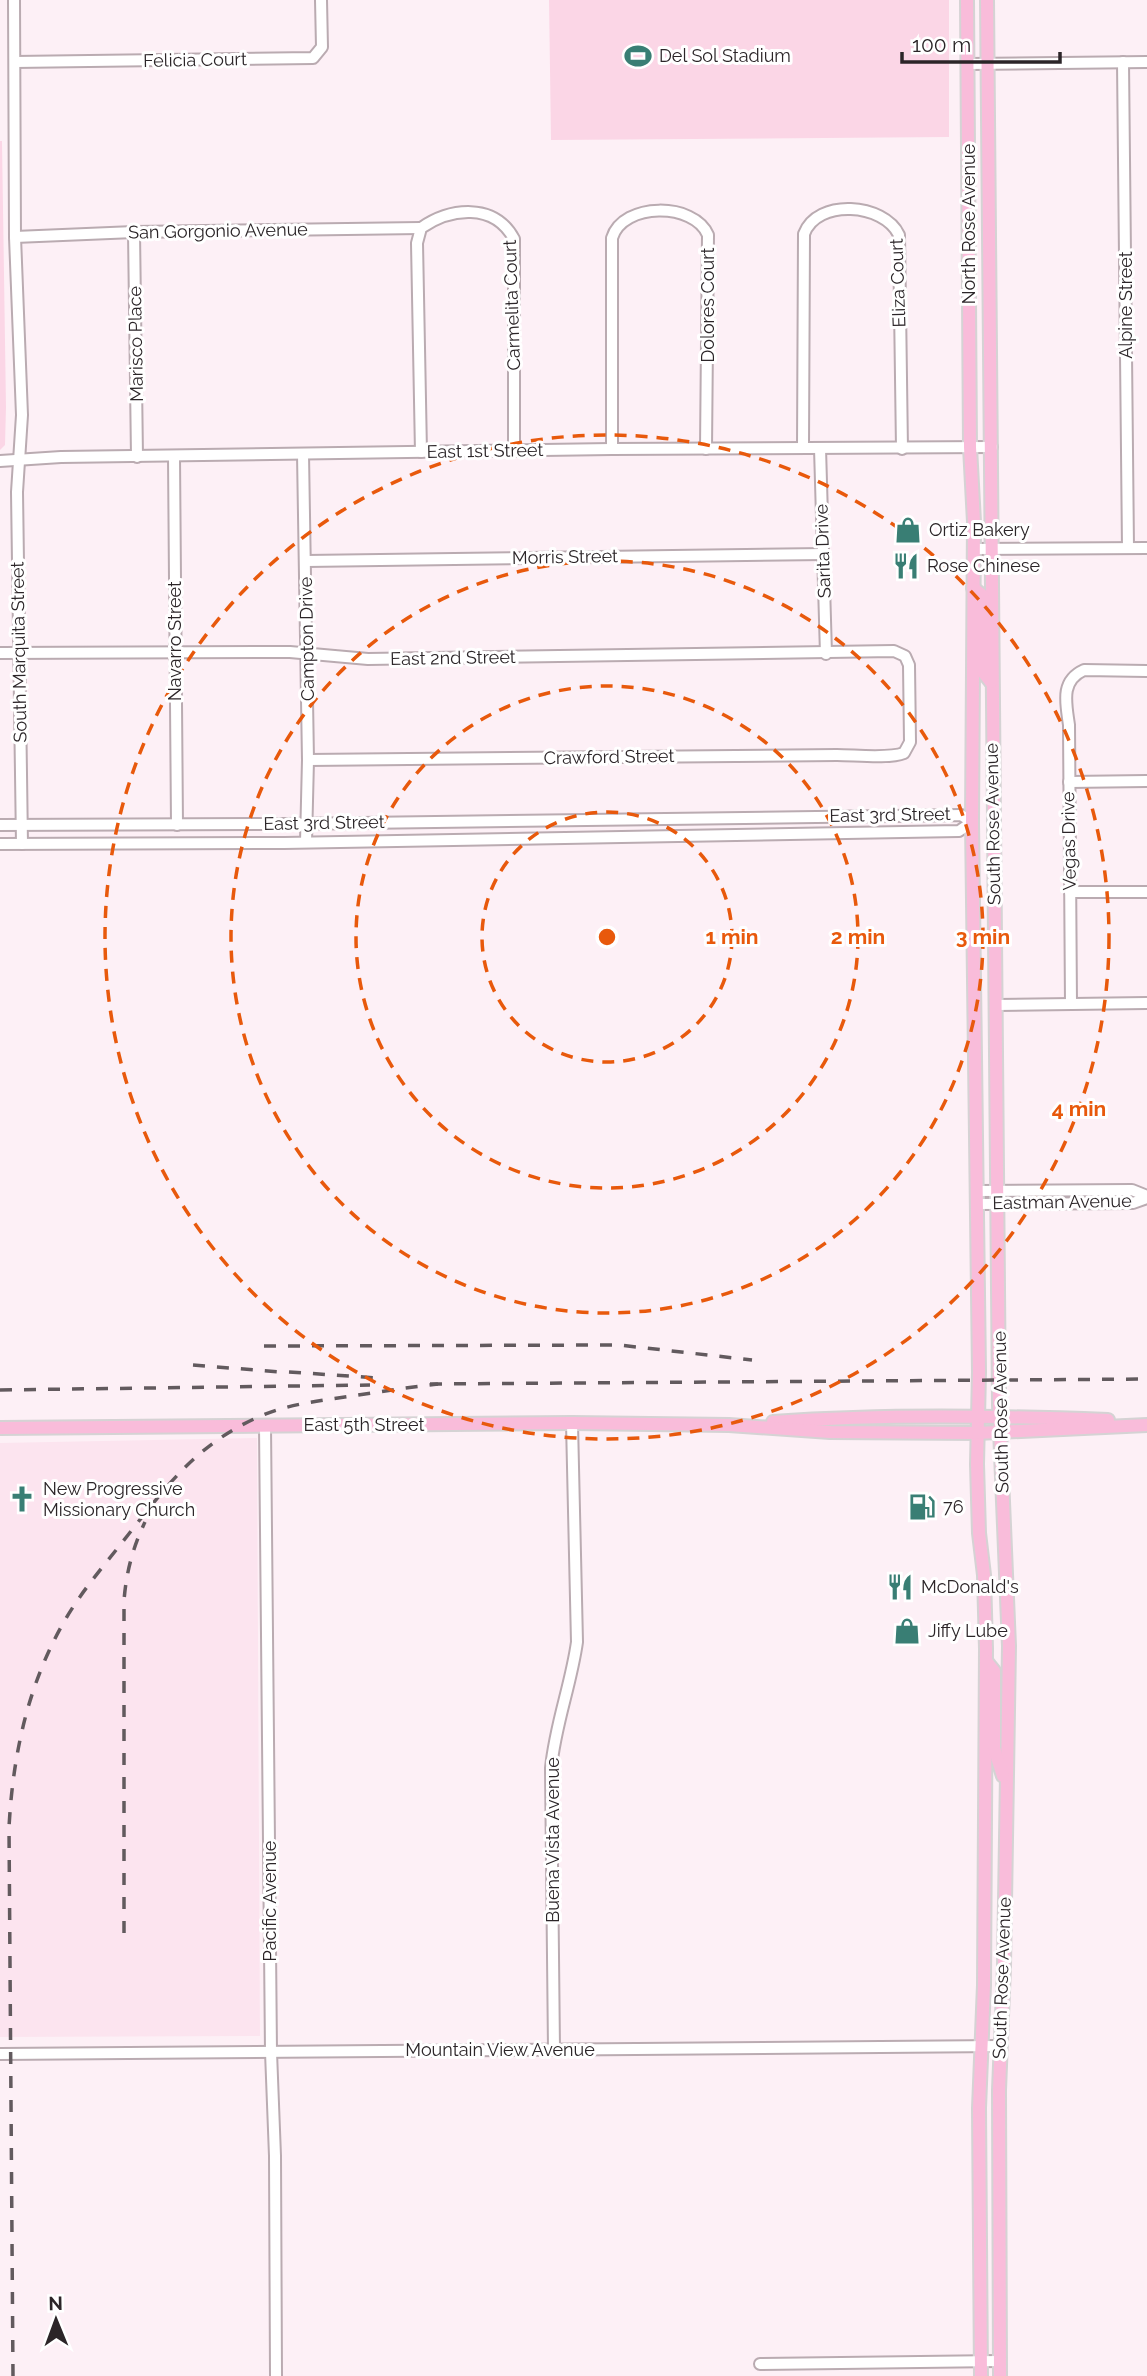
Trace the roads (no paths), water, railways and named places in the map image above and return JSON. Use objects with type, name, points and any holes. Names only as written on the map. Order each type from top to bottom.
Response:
[{"type":"main road","name":"North Rose Avenue","points":[[967,0],[970,447]]},
{"type":"main road","name":"North Rose Avenue","points":[[987,0],[992,447]]},
{"type":"main road","name":"South Rose Avenue","points":[[970,447],[974,549],[972,822],[977,1433],[979,1533],[985,1575],[986,1661],[983,2046],[979,2108],[981,2376]]},
{"type":"main road","name":"South Rose Avenue","points":[[992,447],[991,682],[1000,1416],[1008,1634],[1000,2046],[1000,2376]]},
{"type":"main road","points":[[973,588],[983,596],[983,672],[991,682]]},
{"type":"main road","name":"East 5th Street","points":[[729,1425],[835,1418],[978,1416],[1147,1423]]},
{"type":"main road","name":"East 5th Street","points":[[0,1427],[572,1423],[729,1425],[830,1432],[1001,1433],[1147,1423]]},
{"type":"main road","points":[[986,1661],[994,1671],[994,1748],[1007,1786]]},
{"type":"street","name":"South Marquita Street","points":[[14,0],[15,237],[22,415],[18,492],[22,844]]},
{"type":"street","name":"Felicia Court","points":[[15,62],[313,58],[322,47],[321,0]]},
{"type":"street","name":"Alpine Street","points":[[1124,62],[1128,548]]},
{"type":"street","points":[[968,64],[1147,62]]},
{"type":"street","name":"Eliza Court","points":[[803,448],[804,234],[811,222],[822,216],[833,211],[852,209],[881,217],[891,223],[899,235],[902,449]]},
{"type":"street","name":"Dolores Court","points":[[612,449],[612,238],[614,231],[624,221],[639,214],[663,211],[687,216],[700,224],[708,235],[706,449]]},
{"type":"street","name":"Carmelita Court","points":[[421,228],[450,213],[478,213],[498,220],[508,228],[514,239],[514,451]]},
{"type":"street","points":[[421,228],[417,243],[421,452]]},
{"type":"street","name":"San Gorgonio Avenue","points":[[15,237],[134,232],[421,228]]},
{"type":"street","name":"Marisco Place","points":[[134,232],[137,457]]},
{"type":"street","name":"East 1st Street","points":[[0,461],[612,449],[992,447]]},
{"type":"street","name":"Sarita Drive","points":[[820,448],[826,654]]},
{"type":"street","name":"Campton Drive","points":[[303,454],[308,760],[306,842]]},
{"type":"street","name":"Navarro Street","points":[[174,457],[177,825]]},
{"type":"street","points":[[974,549],[1147,548]]},
{"type":"street","name":"Morris Street","points":[[306,561],[824,554]]},
{"type":"street","name":"East 2nd Street","points":[[0,653],[290,652],[368,659],[894,651],[905,656],[910,674],[911,733],[907,750]]},
{"type":"street","name":"Vegas Drive","points":[[1071,1004],[1069,725],[1065,694],[1071,678],[1084,670],[1147,671]]},
{"type":"street","name":"Crawford Street","points":[[308,760],[837,755],[890,757],[907,750]]},
{"type":"street","points":[[1069,782],[1147,781]]},
{"type":"street","name":"East 3rd Street","points":[[0,825],[306,824],[961,815],[972,822],[959,831],[306,842],[0,844]]},
{"type":"street","points":[[972,822],[993,822]]},
{"type":"street","points":[[129,825],[129,844]]},
{"type":"street","points":[[1070,892],[1147,892]]},
{"type":"street","points":[[997,1005],[1147,1003]]},
{"type":"street","name":"Eastman Avenue","points":[[977,1198],[1133,1203],[1147,1197]]},
{"type":"street","name":"Buena Vista Avenue","points":[[554,2050],[551,1768],[553,1742],[573,1669],[577,1642],[572,1423]]},
{"type":"street","name":"Pacific Avenue","points":[[265,1426],[276,2376]]},
{"type":"street","name":"Mountain View Avenue","points":[[0,2054],[1000,2046]]},
{"type":"street","points":[[760,2364],[999,2361]]},
{"type":"railway","points":[[264,1346],[619,1345],[752,1360]]},
{"type":"railway","points":[[193,1365],[280,1372]]},
{"type":"railway","points":[[289,1372],[378,1378]]},
{"type":"railway","points":[[430,1384],[1147,1379]]},
{"type":"railway","points":[[13,2376],[9,1827],[19,1746],[41,1669],[65,1620],[95,1576],[170,1483],[217,1441],[256,1418],[286,1407],[438,1384]]},
{"type":"railway","points":[[0,1390],[370,1385]]},
{"type":"railway","points":[[124,1933],[124,1601],[131,1560],[145,1522]]},
{"type":"place","name":"Del Sol Stadium","points":[[638,56]]},
{"type":"place","name":"Ortiz Bakery","points":[[908,530]]},
{"type":"place","name":"Rose Chinese","points":[[906,566]]},
{"type":"place","name":"New Progressive Missionary Church","points":[[22,1499]]},
{"type":"place","name":"76","points":[[922,1507]]},
{"type":"place","name":"McDonald's","points":[[900,1587]]},
{"type":"place","name":"Jiffy Lube","points":[[907,1631]]}]
